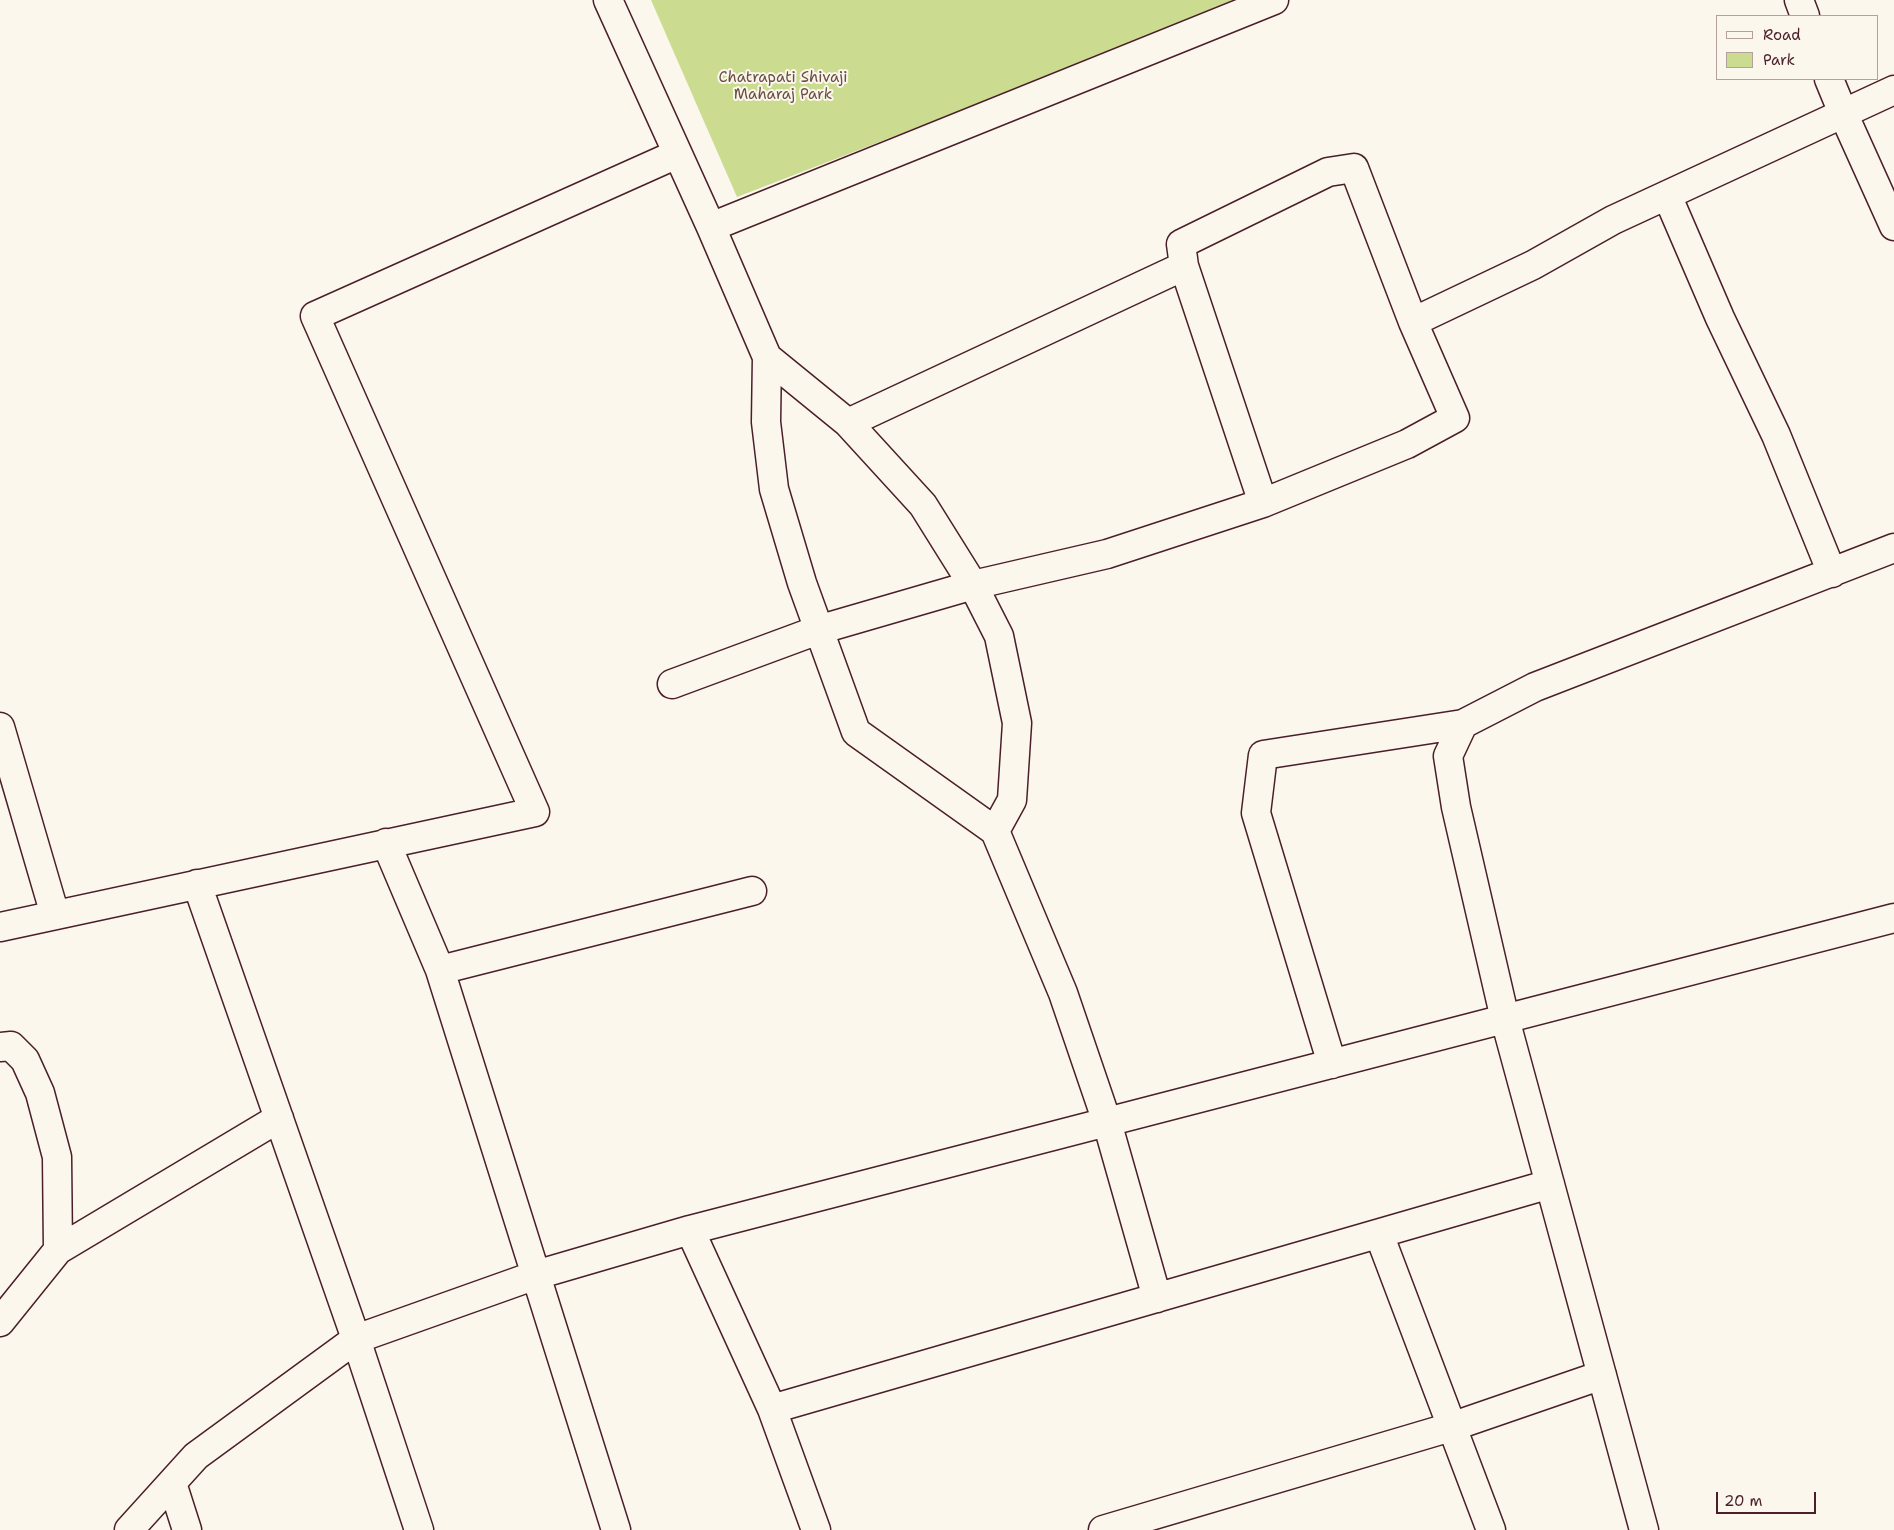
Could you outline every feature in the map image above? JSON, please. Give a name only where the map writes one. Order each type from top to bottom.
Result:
[{"type":"street","points":[[608,0],[712,227],[766,357],[766,422],[774,489],[802,583],[856,732],[994,831],[1063,993],[1108,1122],[1157,1298]]},
{"type":"street","points":[[712,227],[1274,0]]},
{"type":"street","points":[[1799,0],[1805,15]]},
{"type":"street","points":[[1830,80],[1843,113],[1894,226]]},
{"type":"street","points":[[1414,322],[1533,264],[1613,220],[1894,90]]},
{"type":"street","points":[[0,927],[535,812],[315,316],[677,154]]},
{"type":"street","points":[[672,684],[818,630],[973,585],[1107,554],[1263,503],[1407,444],[1455,418],[1414,322],[1354,168],[1328,172],[1182,244],[1184,266],[1263,503]]},
{"type":"street","points":[[1667,195],[1720,318],[1776,435],[1832,573]]},
{"type":"street","points":[[848,423],[1184,266]]},
{"type":"street","points":[[766,357],[848,423],[923,505],[973,585],[999,636],[1017,723],[1012,800],[994,831]]},
{"type":"street","points":[[1332,1064],[1256,813],[1263,756],[1463,724],[1536,687],[1894,548]]},
{"type":"street","points":[[1463,724],[1448,756],[1456,807],[1505,1019],[1644,1530]]},
{"type":"street","points":[[0,727],[55,915]]},
{"type":"street","points":[[386,844],[440,970],[616,1530]]},
{"type":"street","points":[[197,884],[356,1339],[419,1530]]},
{"type":"street","points":[[440,970],[752,891]]},
{"type":"street","points":[[129,1530],[196,1456],[356,1339],[536,1275],[690,1230],[1894,918]]},
{"type":"street","points":[[0,1047],[11,1046],[25,1060],[40,1093],[57,1157],[58,1250]]},
{"type":"street","points":[[0,1322],[58,1250],[279,1118]]},
{"type":"street","points":[[772,1409],[1550,1184]]},
{"type":"street","points":[[690,1230],[772,1409],[816,1530]]},
{"type":"street","points":[[1379,1234],[1491,1530]]},
{"type":"street","points":[[1104,1530],[1451,1427],[1602,1375]]},
{"type":"street","points":[[172,1483],[187,1530]]},
{"type":"green space","name":"Chatrapati Shivaji Maharaj Park","points":[[651,0],[1247,0],[737,197]]}]
